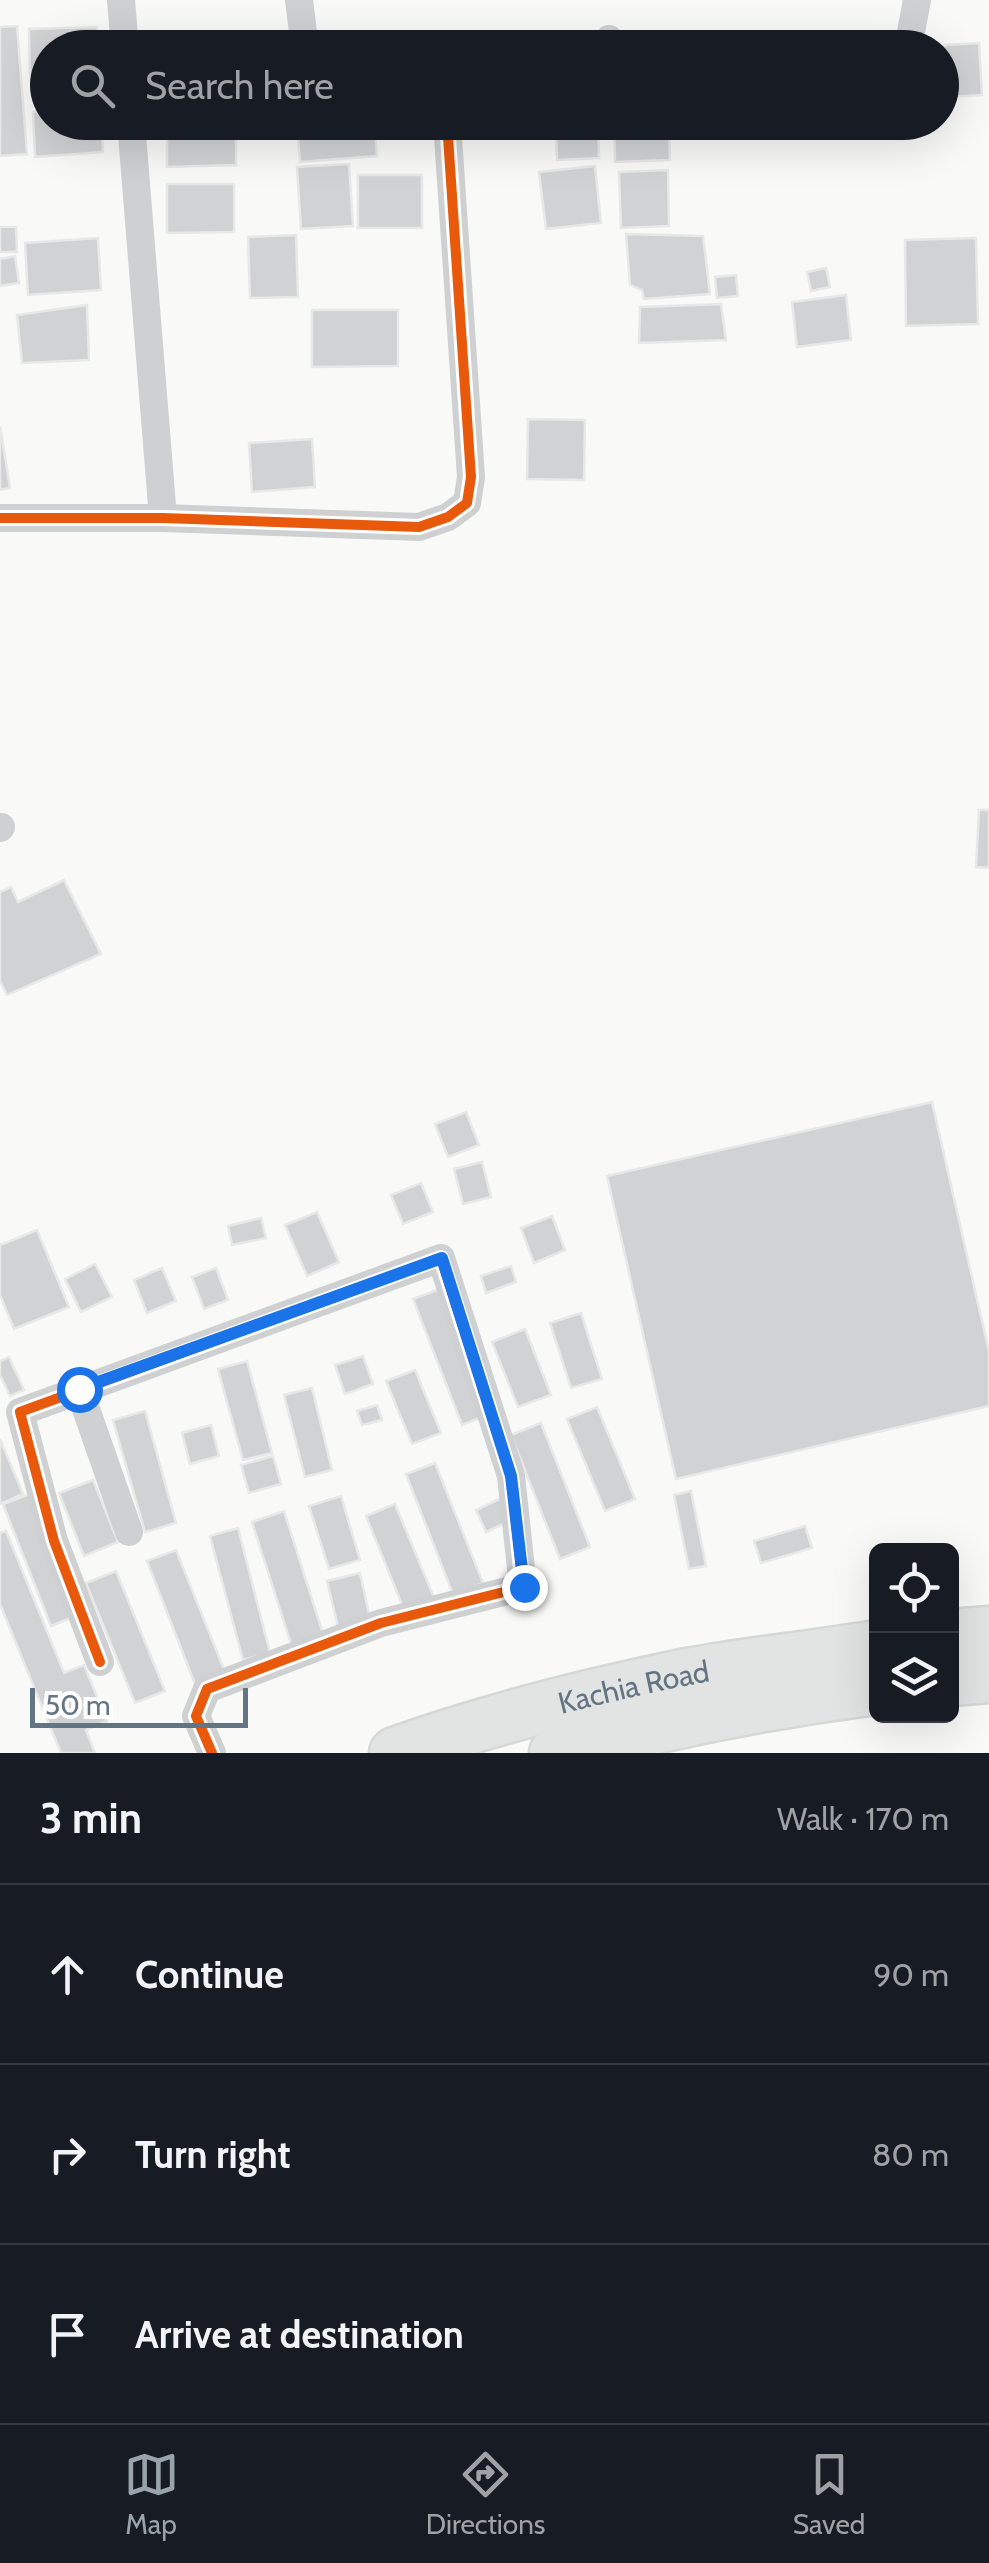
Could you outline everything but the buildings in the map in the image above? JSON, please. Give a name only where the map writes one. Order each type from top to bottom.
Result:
[{"type":"highway","points":[[959,1634],[989,1632]]},
{"type":"highway","name":"Kachia Road","points":[[395,1753],[565,1701],[682,1676],[869,1647]]},
{"type":"highway","points":[[959,1679],[989,1676]]},
{"type":"highway","name":"Kachia Road","points":[[555,1753],[658,1725],[869,1690]]},
{"type":"street","points":[[121,0],[124,30]]},
{"type":"street","points":[[299,0],[303,30]]},
{"type":"street","points":[[911,30],[917,0]]},
{"type":"street","points":[[132,140],[163,518]]},
{"type":"street","points":[[0,518],[163,518],[419,527],[448,517],[468,503],[472,477],[448,140]]},
{"type":"street","points":[[100,1662],[54,1541],[20,1412],[442,1258],[511,1476],[524,1587],[380,1623],[206,1689],[196,1716],[212,1753]]},
{"type":"street","points":[[79,1389],[128,1532]]},
{"type":"cycle path","points":[[0,518],[163,518],[419,527],[448,517],[467,503],[471,477],[448,140]]},
{"type":"cycle path","points":[[100,1662],[54,1541],[20,1412],[441,1258],[511,1476],[523,1587],[381,1623],[207,1689],[196,1716],[212,1753]]},
{"type":"route","points":[[79,1389],[442,1258],[511,1476],[524,1587]]}]
